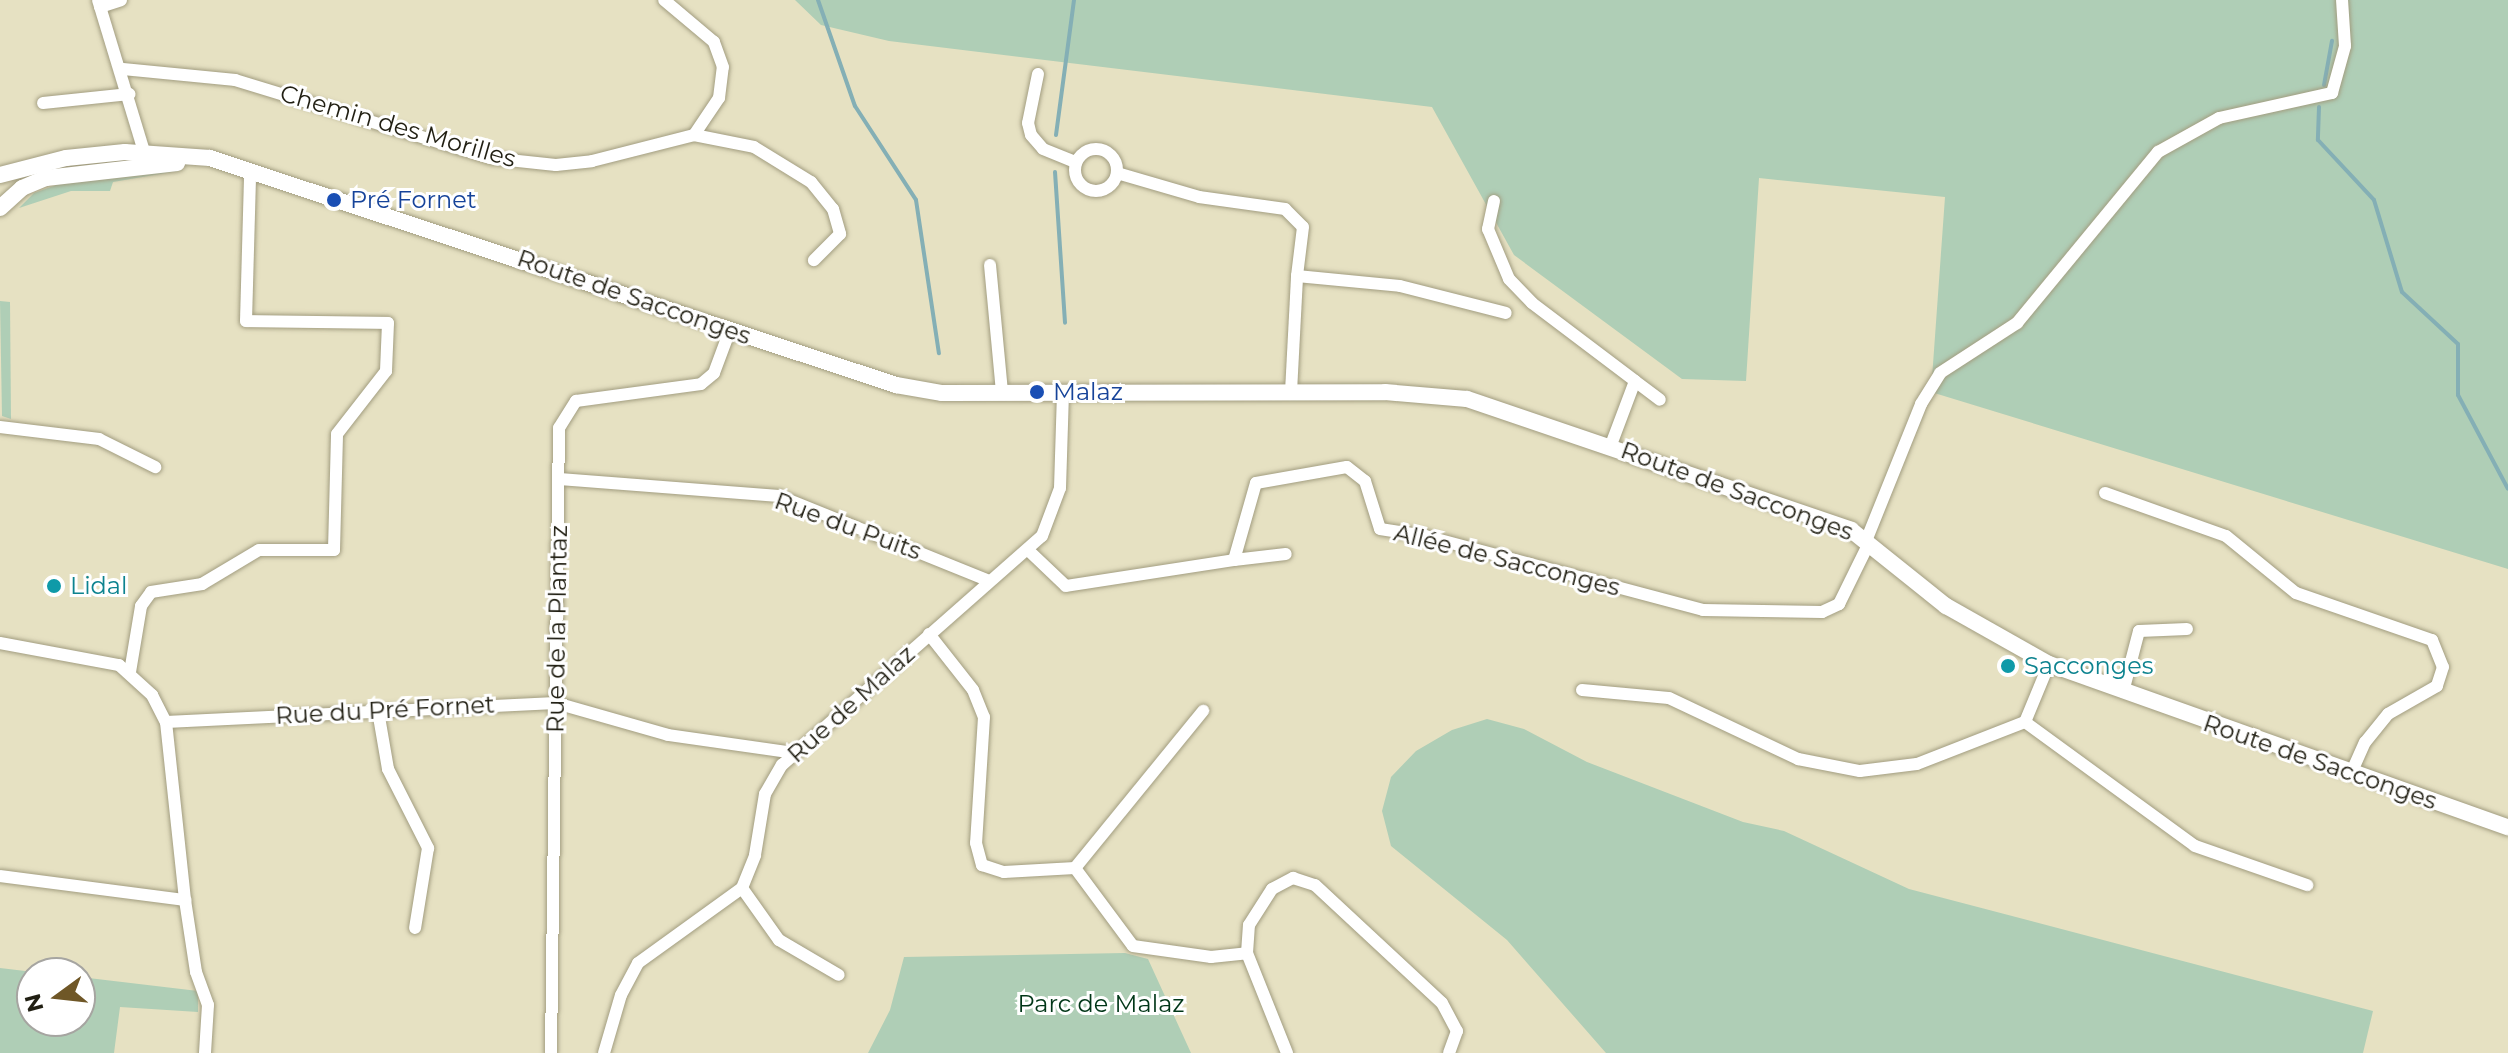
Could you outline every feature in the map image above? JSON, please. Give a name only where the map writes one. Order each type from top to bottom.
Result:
[{"type":"street","points":[[121,0],[99,4],[123,69],[144,151],[158,163]]},
{"type":"street","points":[[664,0],[707,33],[723,67],[719,98],[694,135],[754,147],[811,182],[833,209],[840,234],[814,260]]},
{"type":"street","points":[[1868,542],[1921,404],[1940,373],[2017,323],[2158,152],[2219,118],[2332,93],[2345,46],[2342,0]]},
{"type":"street","name":"Chemin des Morilles","points":[[123,69],[235,80],[490,158],[523,163],[592,161],[694,135]]},
{"type":"street","points":[[1038,74],[1028,123],[1031,135],[1043,149],[1076,162]]},
{"type":"street","points":[[43,103],[130,94]]},
{"type":"street","points":[[1101,149],[1110,154],[1117,173],[1106,189],[1096,191],[1078,182],[1076,162],[1082,153],[1101,149]]},
{"type":"street","points":[[126,166],[144,151]]},
{"type":"street","name":"Route de Sacconges","points":[[0,175],[66,158],[144,151],[210,158],[896,385],[942,393],[1426,393],[1467,399],[1611,445],[1847,528],[1946,606],[2049,664],[2508,827]]},
{"type":"street","name":"Route de Sacconges","points":[[0,208],[22,188],[46,178],[126,166],[200,163],[269,179]]},
{"type":"street","points":[[1117,173],[1199,197],[1285,209],[1303,227],[1297,276],[1291,392]]},
{"type":"street","points":[[130,672],[141,606],[151,592],[202,584],[259,550],[334,550],[337,434],[386,371],[388,323],[246,321],[250,177]]},
{"type":"street","points":[[1494,201],[1488,229],[1509,279],[1532,303],[1660,400]]},
{"type":"street","points":[[990,265],[1002,392]]},
{"type":"street","points":[[1297,276],[1400,286],[1506,313]]},
{"type":"street","name":"Rue de la Plantaz","points":[[551,1053],[559,428],[567,409],[586,398],[701,384],[714,373],[730,330]]},
{"type":"street","points":[[1611,445],[1635,381]]},
{"type":"street","name":"Rue de Malaz","points":[[742,888],[755,855],[765,794],[795,753],[1028,550],[1056,509],[1063,392]]},
{"type":"street","points":[[0,427],[99,439],[155,467]]},
{"type":"street","name":"Allée de Sacconges","points":[[1234,560],[1256,483],[1347,467],[1365,481],[1380,529],[1425,536],[1703,610],[1822,612],[1839,604],[1868,542]]},
{"type":"street","name":"Rue du Puits","points":[[559,479],[779,496],[989,581]]},
{"type":"street","points":[[2105,493],[2226,536],[2296,593],[2432,640],[2443,667],[2437,686],[2388,714],[2365,742],[2352,771]]},
{"type":"street","points":[[1028,550],[1066,586],[1286,554]]},
{"type":"street","points":[[2123,692],[2139,631],[2187,629]]},
{"type":"street","points":[[929,634],[973,690],[984,717],[976,843],[982,865],[1004,872],[1075,868],[1203,711]]},
{"type":"street","points":[[0,643],[105,661],[130,672],[152,695],[166,722],[185,900],[196,972],[208,1005],[205,1053]]},
{"type":"street","points":[[1582,690],[1669,698],[1798,759],[1860,771],[1931,760],[2025,722],[2049,664]]},
{"type":"street","name":"Rue du Pré Fornet","points":[[166,722],[556,703],[668,735],[795,753]]},
{"type":"street","points":[[378,711],[388,769],[428,848],[415,928]]},
{"type":"street","points":[[2025,722],[2195,846],[2307,885]]},
{"type":"street","points":[[1075,868],[1133,946],[1211,957],[1247,953]]},
{"type":"street","points":[[0,876],[185,900]]},
{"type":"street","points":[[1287,1053],[1247,953],[1249,925],[1272,889],[1293,878],[1315,885],[1442,1003],[1457,1031],[1449,1053]]},
{"type":"street","points":[[604,1053],[621,995],[638,963],[742,888],[779,940],[839,975]]},
{"type":"green space","points":[[795,0],[2508,0],[2508,569],[1931,392],[1945,197],[1759,178],[1746,381],[1682,379],[1514,255],[1432,107],[889,41],[821,25]]},
{"type":"green space","points":[[184,170],[113,182],[110,191],[71,191],[19,208],[34,193],[62,183]]},
{"type":"green space","points":[[0,301],[10,302],[11,419],[2,416]]},
{"type":"green space","points":[[1487,719],[1524,729],[1587,762],[1743,822],[1784,831],[1909,889],[2373,1011],[2363,1053],[1606,1053],[1507,940],[1391,846],[1382,811],[1391,777],[1416,751],[1452,730]]},
{"type":"green space","name":"Parc de Malaz","points":[[1125,953],[1148,959],[1191,1053],[868,1053],[890,1010],[904,957]]},
{"type":"green space","points":[[0,968],[16,970],[16,1037],[96,1037],[96,979],[198,991],[198,1012],[120,1007],[114,1053],[0,1053]]},
{"type":"waterway","points":[[818,0],[855,106],[916,200],[939,353]]},
{"type":"waterway","points":[[1056,135],[1074,0]]},
{"type":"waterway","points":[[2324,85],[2332,41]]},
{"type":"waterway","points":[[2319,107],[2318,140],[2374,200],[2402,292],[2458,344],[2458,395],[2508,489]]},
{"type":"waterway","points":[[1055,172],[1065,323]]},
{"type":"place","name":"Pré Fornet","points":[[334,200]]},
{"type":"place","name":"Malaz","points":[[1037,392]]},
{"type":"place","name":"Lidal","points":[[54,586]]},
{"type":"place","name":"Sacconges","points":[[2008,666]]}]
